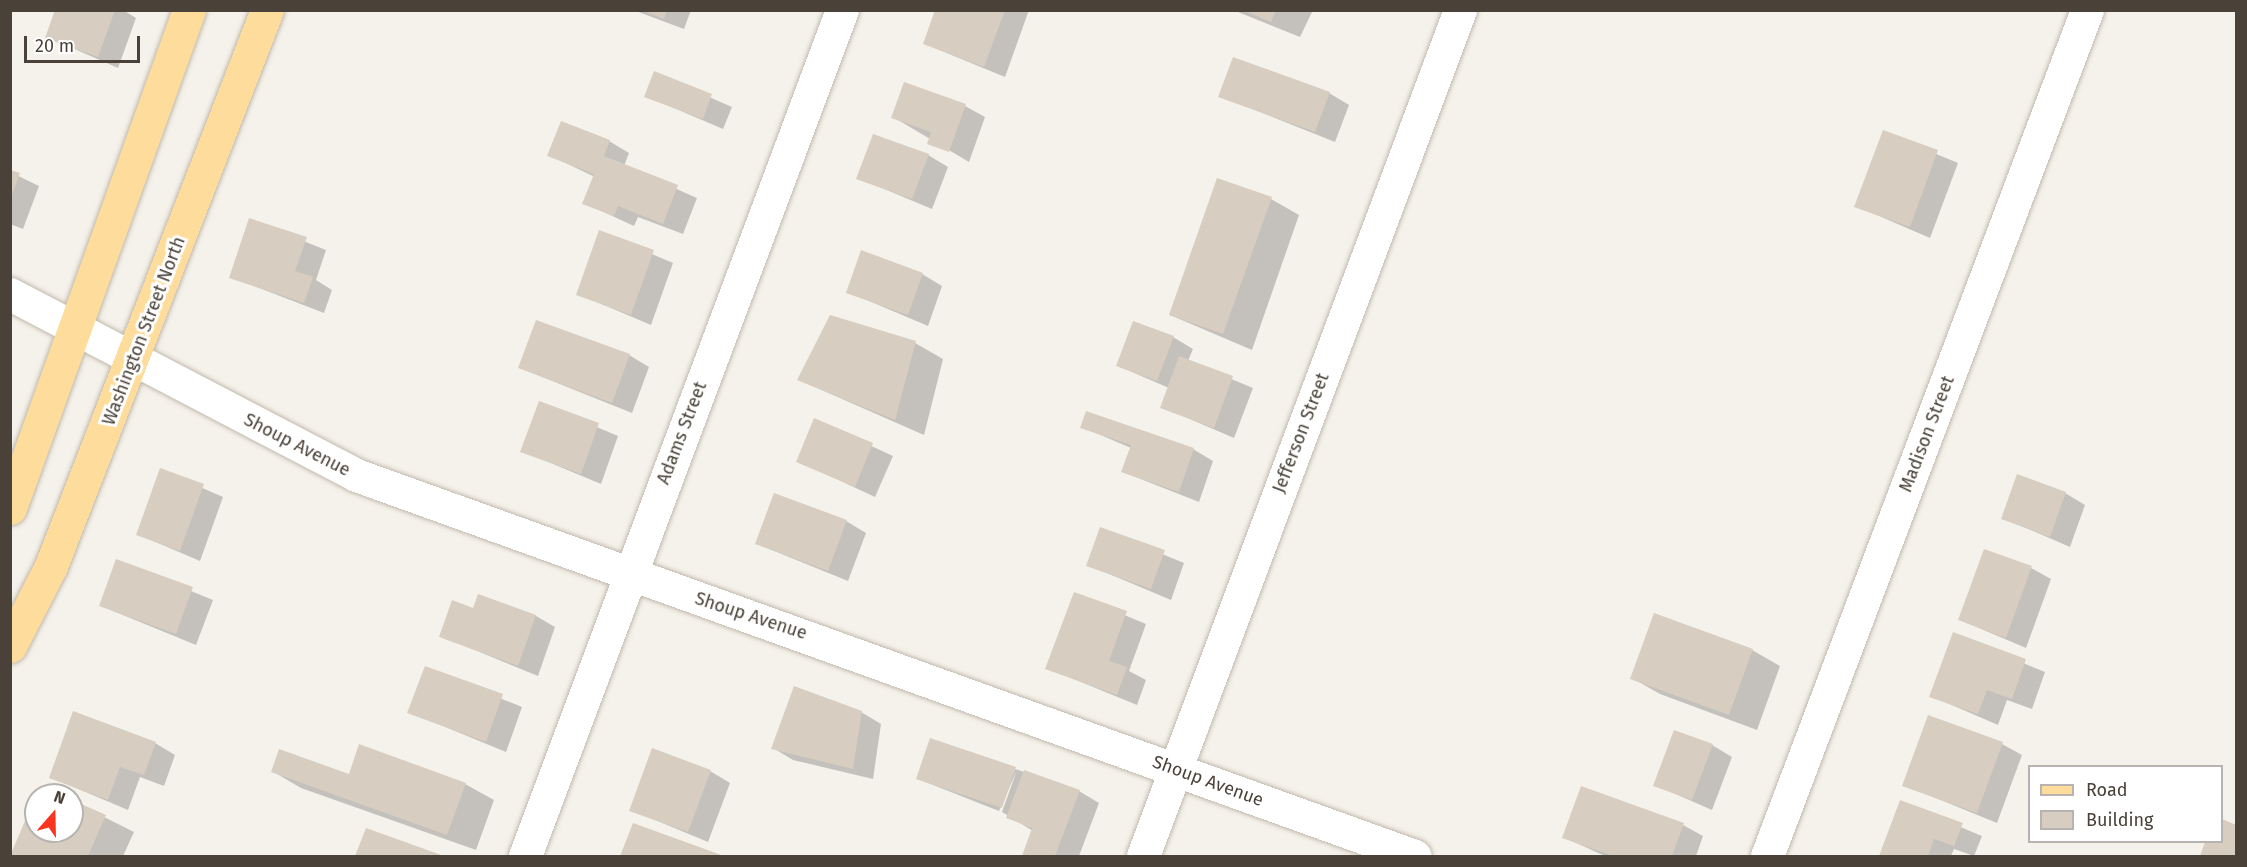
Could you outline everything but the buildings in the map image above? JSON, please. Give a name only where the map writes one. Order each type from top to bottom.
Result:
[{"type":"main road","points":[[10,508],[72,328],[189,10]]},
{"type":"main road","name":"Washington Street North","points":[[10,646],[51,567],[267,10]]},
{"type":"street","name":"Adams Street","points":[[525,856],[627,577],[842,10]]},
{"type":"street","name":"Jefferson Street","points":[[1143,856],[1460,10]]},
{"type":"street","name":"Madison Street","points":[[1767,856],[2087,10]]},
{"type":"street","name":"Shoup Avenue","points":[[10,294],[132,362],[356,475],[627,577],[747,613],[1415,856]]}]
